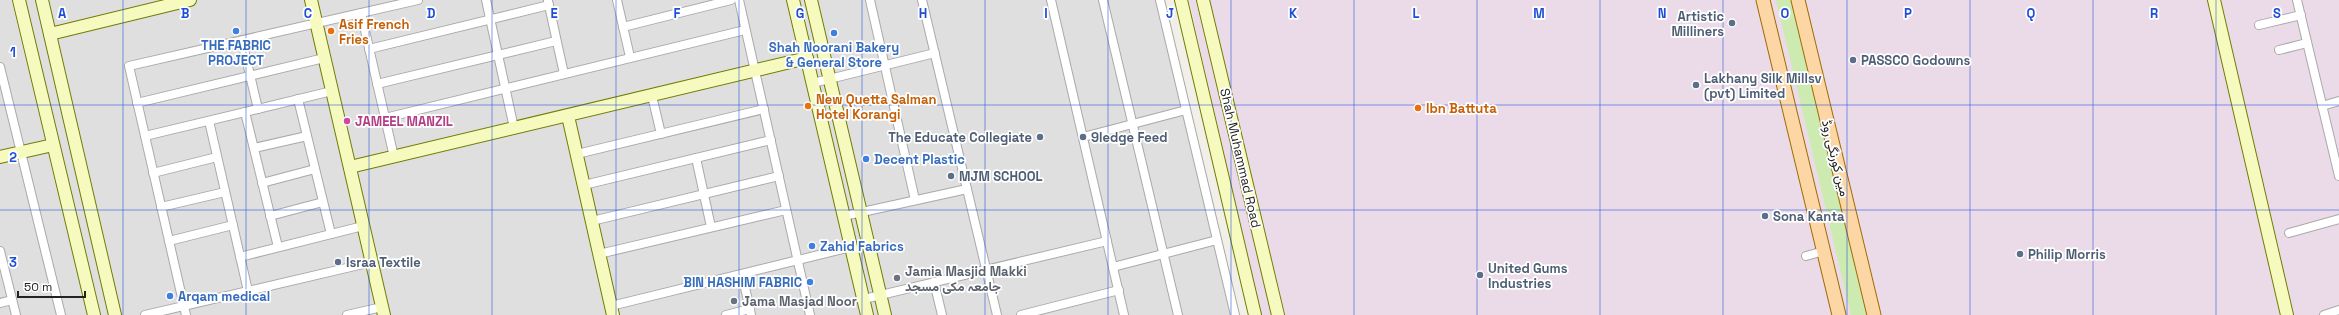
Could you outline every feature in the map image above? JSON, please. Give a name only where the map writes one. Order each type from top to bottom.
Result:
[{"type":"main road","points":[[1763,0],[1839,315]]},
{"type":"main road","name":"مین کورنگی روڈ","points":[[1798,0],[1874,315]]},
{"type":"street","points":[[19,0],[94,315]]},
{"type":"street","points":[[42,0],[115,315]]},
{"type":"street","points":[[50,34],[190,0]]},
{"type":"street","points":[[311,0],[383,311],[347,315]]},
{"type":"street","points":[[186,315],[129,66],[418,0]]},
{"type":"street","points":[[486,0],[514,128]]},
{"type":"street","points":[[617,0],[630,57]]},
{"type":"street","points":[[623,27],[731,0]]},
{"type":"street","points":[[739,0],[810,315]]},
{"type":"street","points":[[794,0],[868,315]]},
{"type":"street","points":[[811,0],[885,315]]},
{"type":"street","points":[[870,0],[915,200]]},
{"type":"street","points":[[922,0],[996,315]]},
{"type":"street","points":[[1051,0],[1124,315]]},
{"type":"street","points":[[1103,0],[1178,315]]},
{"type":"street","points":[[1160,0],[1235,315]]},
{"type":"street","name":"Shah Muhammad Road","points":[[1181,0],[1255,315]]},
{"type":"street","name":"Shah Muhammad Road","points":[[1203,0],[1278,315]]},
{"type":"street","points":[[2214,0],[2287,315]]},
{"type":"street","points":[[2297,0],[2322,106],[2337,160],[2339,176]]},
{"type":"street","points":[[369,49],[490,20],[548,3],[564,74]]},
{"type":"street","points":[[361,13],[394,157]]},
{"type":"street","points":[[2259,25],[2301,15]]},
{"type":"street","points":[[385,118],[630,57],[746,30]]},
{"type":"street","points":[[242,41],[258,109]]},
{"type":"street","points":[[377,84],[556,41]]},
{"type":"street","points":[[2279,50],[2307,43]]},
{"type":"street","points":[[813,83],[934,53]]},
{"type":"street","points":[[137,103],[324,58]]},
{"type":"street","points":[[350,167],[807,58]]},
{"type":"street","points":[[0,67],[60,315]]},
{"type":"street","points":[[1203,92],[1224,86]]},
{"type":"street","points":[[145,136],[332,91]]},
{"type":"street","points":[[652,96],[661,134]]},
{"type":"street","points":[[298,99],[331,234]]},
{"type":"street","points":[[2322,106],[2339,101]]},
{"type":"street","points":[[577,154],[764,109]]},
{"type":"street","points":[[1083,137],[1186,110]]},
{"type":"street","points":[[245,112],[278,247]]},
{"type":"street","points":[[568,116],[612,311],[851,247]]},
{"type":"street","points":[[209,120],[248,290]]},
{"type":"street","points":[[254,148],[307,136]]},
{"type":"street","points":[[584,185],[771,140]]},
{"type":"street","points":[[0,157],[20,152],[76,146]]},
{"type":"street","points":[[153,173],[217,157]]},
{"type":"street","points":[[696,158],[711,227]]},
{"type":"street","points":[[262,183],[315,169]]},
{"type":"street","points":[[592,221],[779,176]]},
{"type":"street","points":[[844,216],[967,189]]},
{"type":"street","points":[[161,207],[225,192]]},
{"type":"street","points":[[270,216],[323,202]]},
{"type":"street","points":[[599,254],[786,210]]},
{"type":"street","points":[[2289,233],[2339,219]]},
{"type":"street","points":[[169,241],[233,225]]},
{"type":"street","points":[[240,257],[363,226]]},
{"type":"street","points":[[1113,267],[1217,240]]},
{"type":"street","points":[[864,300],[934,282],[1107,242]]},
{"type":"street","points":[[0,251],[2,268],[16,315]]},
{"type":"street","points":[[1806,256],[1824,251]]},
{"type":"street","points":[[145,315],[372,262]]},
{"type":"street","points":[[726,315],[751,312],[742,275]]},
{"type":"street","points":[[934,282],[942,315]]},
{"type":"street","points":[[1021,315],[1118,290]]},
{"type":"street","points":[[0,303],[12,300]]},
{"type":"street","points":[[2324,315],[2339,310]]},
{"type":"shaded area","points":[[0,0],[1160,0],[1232,315],[0,315]]},
{"type":"shaded area","points":[[1189,0],[2339,0],[2339,315],[1261,315]]},
{"type":"green space","points":[[1776,0],[1791,0],[1868,315],[1851,315]]},
{"type":"place","name":"Artistic Milliners","points":[[1732,23]]},
{"type":"place","name":"THE FABRIC PROJECT","points":[[236,31]]},
{"type":"place","name":"Asif French Fries","points":[[331,31]]},
{"type":"place","name":"Shah Noorani Bakery & General Store","points":[[834,33]]},
{"type":"place","name":"PASSCO Godowns","points":[[1853,60]]},
{"type":"place","name":"Lakhany Silk Millsv (pvt) Limited","points":[[1696,85]]},
{"type":"place","name":"New Quetta Salman Hotel Korangi","points":[[808,106]]},
{"type":"place","name":"Ibn Battuta","points":[[1418,108]]},
{"type":"place","name":"JAMEEL MANZIL","points":[[347,121]]},
{"type":"place","name":"The Educate Collegiate","points":[[1040,137]]},
{"type":"place","name":"9ledge Feed","points":[[1083,137]]},
{"type":"place","name":"Decent Plastic","points":[[866,159]]},
{"type":"place","name":"MJM SCHOOL","points":[[951,176]]},
{"type":"place","name":"Sona Kanta","points":[[1765,216]]},
{"type":"place","name":"Zahid Fabrics","points":[[812,246]]},
{"type":"place","name":"Philip Morris","points":[[2020,254]]},
{"type":"place","name":"Israa Textile","points":[[338,262]]},
{"type":"place","name":"United Gums Industries","points":[[1480,275]]},
{"type":"place","name":"Jamia Masjid Makki جامعہ مکی مسجد","points":[[897,278]]},
{"type":"place","name":"BIN HASHIM FABRIC","points":[[810,282]]},
{"type":"place","name":"Arqam medical","points":[[170,296]]},
{"type":"place","name":"Jama Masjad Noor","points":[[734,301]]}]
